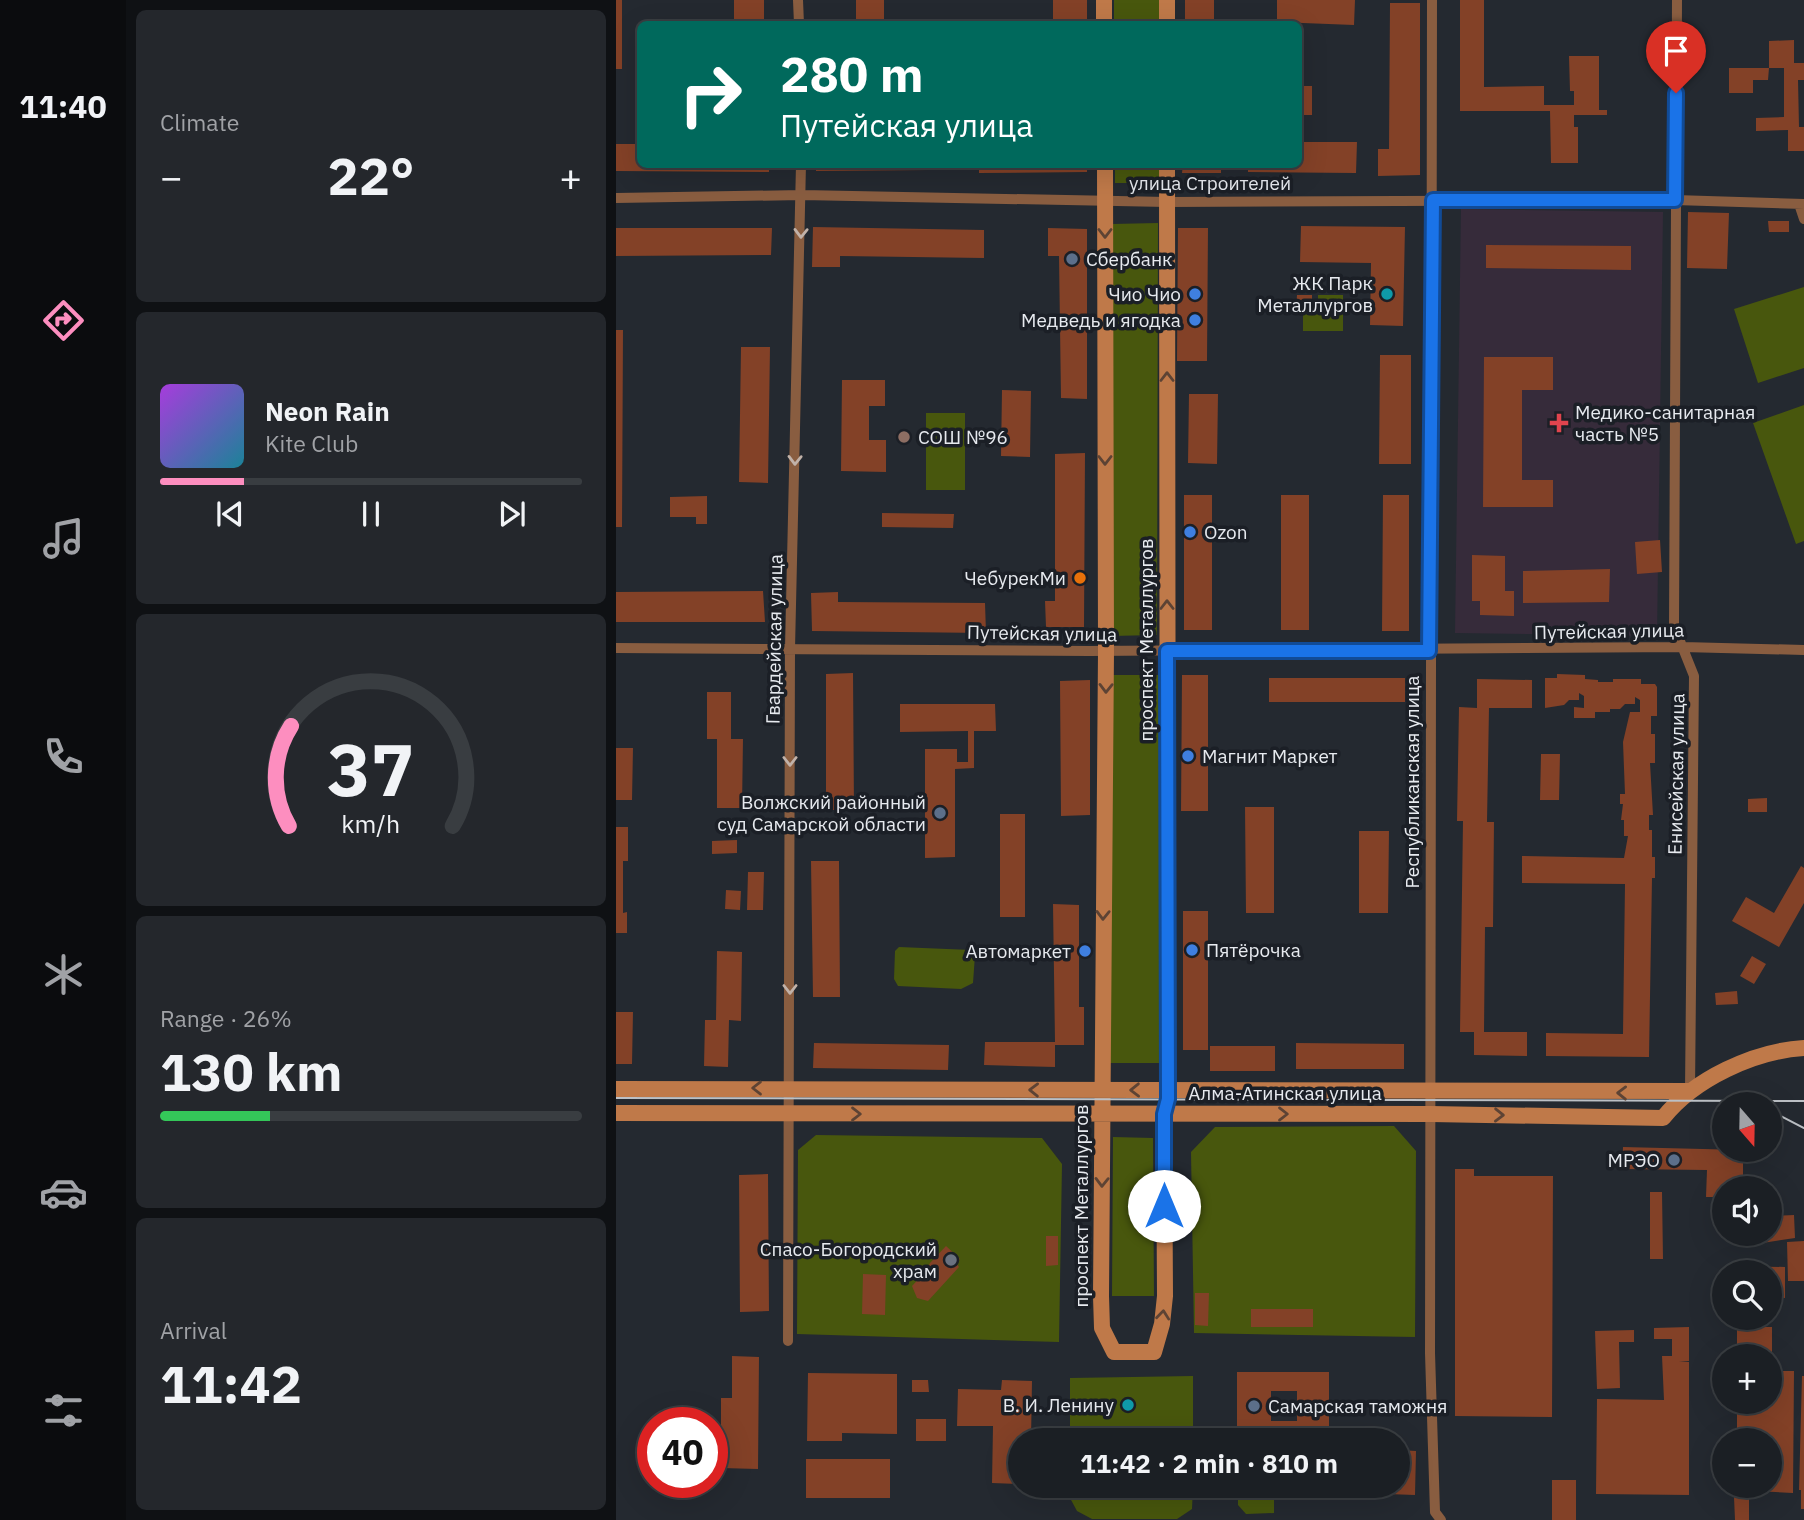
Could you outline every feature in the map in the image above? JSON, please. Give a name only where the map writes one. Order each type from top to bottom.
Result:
[{"type":"street","points":[[798,0],[799,21]]},
{"type":"street","points":[[1104,0],[1104,21]]},
{"type":"street","points":[[1167,0],[1167,21]]},
{"type":"street","name":"Республиканская улица","points":[[1432,0],[1430,1353],[1435,1512],[1441,1520]]},
{"type":"street","name":"Енисейская улица","points":[[1677,0],[1674,626],[1694,676],[1690,1091]]},
{"type":"street","name":"Гвардейская улица","points":[[788,1341],[790,649],[801,168]]},
{"type":"street","name":"проспект Металлургов","points":[[1105,168],[1106,652],[1102,1328],[1114,1352],[1154,1352],[1162,1324],[1164,1296],[1164,1114],[1167,1089],[1167,168]]},
{"type":"street","name":"улица Строителей","points":[[616,198],[802,195],[1167,202],[1675,200],[1801,204]]},
{"type":"street","points":[[1801,204],[1804,219]]},
{"type":"street","name":"Путейская улица","points":[[616,648],[1106,652],[1683,648],[1804,650]]},
{"type":"street","name":"Алма-Атинская улица","points":[[616,1113],[1431,1114],[1663,1118],[1690,1091],[1744,1061],[1777,1049],[1804,1048]]},
{"type":"street","name":"Алма-Атинская улица","points":[[616,1089],[1690,1091]]},
{"type":"shaded area","name":"Медико-санитарная часть №5","points":[[1461,209],[1663,212],[1657,636],[1455,633]]},
{"type":"green space","points":[[1114,0],[1159,0],[1159,21],[1114,21]]},
{"type":"green space","points":[[1115,168],[1160,168],[1160,183],[1115,183]]},
{"type":"green space","points":[[1158,223],[1157,635],[1111,636],[1112,224]]},
{"type":"green space","points":[[1804,287],[1804,368],[1758,383],[1734,309]]},
{"type":"green space","points":[[1318,295],[1343,295],[1343,331],[1303,331],[1303,312],[1318,312]]},
{"type":"green space","points":[[1804,405],[1804,541],[1796,544],[1753,423]]},
{"type":"green space","points":[[926,413],[965,413],[965,490],[926,490]]},
{"type":"green space","points":[[1107,675],[1159,675],[1160,1063],[1108,1063]]},
{"type":"green space","points":[[899,947],[971,950],[975,955],[973,983],[961,989],[898,986],[894,979],[895,951]]},
{"type":"green space","points":[[1394,1126],[1416,1151],[1415,1337],[1194,1333],[1191,1152],[1215,1127]]},
{"type":"green space","points":[[816,1135],[1042,1138],[1062,1164],[1059,1342],[797,1334],[798,1150]]},
{"type":"green space","points":[[1113,1137],[1153,1138],[1154,1296],[1112,1296]]},
{"type":"green space","points":[[1193,1376],[1193,1428],[1070,1428],[1070,1378]]},
{"type":"green space","points":[[1070,1498],[1192,1498],[1192,1509],[1177,1519],[1092,1519],[1077,1511]]},
{"type":"green space","points":[[1238,1498],[1274,1498],[1274,1513],[1246,1514],[1238,1505]]},
{"type":"building","points":[[616,0],[622,0],[622,69],[616,69]]},
{"type":"building","points":[[734,0],[764,0],[764,21],[734,21]]},
{"type":"building","points":[[856,0],[884,0],[884,21],[856,21]]},
{"type":"building","points":[[1053,0],[1087,0],[1087,21],[1053,21]]},
{"type":"building","points":[[1185,0],[1214,0],[1214,21],[1185,21]]},
{"type":"building","points":[[1277,0],[1355,0],[1354,25],[1277,21]]},
{"type":"building","points":[[1460,0],[1484,0],[1484,87],[1544,86],[1544,105],[1574,105],[1574,91],[1570,91],[1569,56],[1599,56],[1599,110],[1607,110],[1607,115],[1574,115],[1574,127],[1578,127],[1578,163],[1551,163],[1550,111],[1460,111]]},
{"type":"building","points":[[1390,3],[1420,3],[1420,175],[1378,176],[1378,149],[1389,149]]},
{"type":"building","points":[[1794,40],[1794,63],[1804,63],[1804,80],[1798,80],[1799,127],[1804,127],[1804,151],[1788,151],[1788,130],[1756,131],[1756,118],[1784,117],[1784,68],[1769,68],[1769,41]]},
{"type":"building","points":[[1729,68],[1769,68],[1768,80],[1753,80],[1753,93],[1729,93]]},
{"type":"building","points":[[1302,86],[1312,86],[1312,115],[1302,115]]},
{"type":"building","points":[[1302,142],[1357,142],[1356,173],[1248,172],[1248,168],[1302,168]]},
{"type":"building","points":[[616,144],[637,144],[637,168],[769,168],[769,172],[616,171]]},
{"type":"building","points":[[816,168],[929,168],[929,170],[816,171]]},
{"type":"building","points":[[979,168],[1087,168],[1087,172],[979,173]]},
{"type":"building","points":[[1183,168],[1221,168],[1221,173],[1182,173]]},
{"type":"building","points":[[1688,212],[1729,213],[1727,269],[1687,268]]},
{"type":"building","points":[[1768,221],[1789,221],[1789,232],[1769,232]]},
{"type":"building","name":"ЖК Парк Металлургов","points":[[1301,226],[1405,227],[1403,326],[1370,325],[1371,263],[1300,262]]},
{"type":"building","points":[[813,227],[984,230],[984,258],[840,256],[840,267],[812,267]]},
{"type":"building","points":[[616,228],[772,228],[771,255],[616,256]]},
{"type":"building","points":[[1048,228],[1087,229],[1087,399],[1061,398],[1059,256],[1048,256]]},
{"type":"building","points":[[1178,228],[1208,228],[1207,361],[1177,361]]},
{"type":"building","points":[[1486,245],[1631,246],[1631,270],[1486,268]]},
{"type":"building","points":[[1297,295],[1312,295],[1312,309],[1296,309]]},
{"type":"building","points":[[616,330],[623,330],[622,527],[616,527]]},
{"type":"building","points":[[741,347],[770,347],[768,483],[739,482]]},
{"type":"building","points":[[1380,355],[1411,355],[1411,464],[1379,464]]},
{"type":"building","points":[[1484,357],[1553,357],[1553,390],[1522,390],[1522,480],[1553,480],[1553,507],[1483,507]]},
{"type":"building","points":[[842,380],[885,380],[885,406],[869,406],[869,440],[886,440],[886,472],[841,471]]},
{"type":"building","points":[[1002,390],[1031,391],[1030,457],[1001,456]]},
{"type":"building","points":[[1189,394],[1218,394],[1217,464],[1188,463]]},
{"type":"building","points":[[1085,453],[1084,627],[1046,627],[1045,601],[1055,601],[1055,454]]},
{"type":"building","points":[[1184,495],[1212,495],[1212,630],[1184,630]]},
{"type":"building","points":[[1281,495],[1309,495],[1309,630],[1281,630]]},
{"type":"building","points":[[1383,495],[1409,495],[1409,631],[1382,631]]},
{"type":"building","points":[[707,496],[707,524],[696,524],[696,517],[670,517],[670,497]]},
{"type":"building","points":[[882,513],[954,514],[953,528],[882,527]]},
{"type":"building","points":[[1660,540],[1662,572],[1637,574],[1635,542]]},
{"type":"building","points":[[1472,555],[1505,556],[1505,591],[1514,591],[1514,616],[1480,615],[1480,601],[1472,601]]},
{"type":"building","points":[[1610,569],[1609,602],[1523,603],[1523,571]]},
{"type":"building","points":[[763,591],[765,622],[616,622],[616,592]]},
{"type":"building","points":[[838,592],[838,602],[985,603],[986,633],[812,631],[811,593]]},
{"type":"building","points":[[853,673],[854,810],[826,810],[826,674]]},
{"type":"building","points":[[1557,674],[1585,675],[1585,679],[1598,682],[1641,679],[1641,684],[1655,684],[1657,687],[1657,716],[1651,716],[1651,734],[1655,734],[1655,763],[1650,763],[1653,815],[1649,815],[1649,830],[1652,830],[1655,878],[1652,878],[1649,1057],[1546,1056],[1546,1033],[1623,1034],[1625,884],[1522,883],[1522,856],[1624,858],[1628,836],[1624,836],[1624,820],[1621,820],[1623,804],[1620,804],[1620,794],[1625,794],[1623,742],[1630,712],[1640,712],[1640,700],[1635,697],[1635,704],[1625,704],[1620,709],[1610,709],[1610,712],[1595,712],[1595,718],[1574,718],[1574,707],[1584,708],[1584,696],[1579,693],[1579,700],[1569,700],[1564,705],[1545,708],[1545,678],[1557,678]]},
{"type":"building","points":[[1182,675],[1208,675],[1208,811],[1181,811]]},
{"type":"building","points":[[1269,678],[1405,678],[1405,702],[1269,702]]},
{"type":"building","points":[[1477,679],[1532,680],[1532,708],[1489,708],[1487,822],[1494,822],[1493,927],[1485,927],[1484,1032],[1527,1032],[1527,1056],[1474,1055],[1474,1032],[1460,1032],[1463,821],[1457,821],[1459,707],[1477,708]]},
{"type":"building","points":[[1090,680],[1090,815],[1061,816],[1060,681]]},
{"type":"building","points":[[707,692],[731,692],[731,739],[743,739],[742,808],[717,808],[717,739],[707,739]]},
{"type":"building","name":"Волжский районный суд Самарской области","points":[[900,704],[995,704],[996,731],[974,731],[974,768],[955,769],[955,857],[925,858],[925,749],[957,749],[957,762],[968,762],[968,731],[900,732]]},
{"type":"building","points":[[616,748],[633,748],[632,800],[616,800]]},
{"type":"building","points":[[1541,754],[1560,754],[1559,800],[1540,800]]},
{"type":"building","points":[[1767,798],[1767,812],[1748,812],[1748,799]]},
{"type":"building","points":[[1245,807],[1274,807],[1274,913],[1246,913]]},
{"type":"building","points":[[1000,814],[1025,814],[1025,917],[1000,917]]},
{"type":"building","points":[[616,827],[628,827],[628,861],[623,861],[623,913],[627,912],[627,933],[616,933]]},
{"type":"building","points":[[1359,831],[1389,831],[1388,913],[1359,913]]},
{"type":"building","points":[[737,840],[737,853],[712,854],[712,841]]},
{"type":"building","points":[[811,861],[839,861],[840,997],[813,997]]},
{"type":"building","points":[[1801,866],[1804,868],[1804,903],[1779,947],[1732,921],[1746,897],[1774,913]]},
{"type":"building","points":[[748,872],[764,872],[763,910],[747,910]]},
{"type":"building","points":[[726,890],[741,891],[740,910],[725,909]]},
{"type":"building","points":[[1053,904],[1079,905],[1079,1007],[1084,1007],[1084,1045],[1055,1045],[1055,1067],[984,1065],[985,1042],[1055,1042]]},
{"type":"building","points":[[1183,911],[1208,911],[1208,1050],[1183,1050]]},
{"type":"building","points":[[717,951],[742,952],[741,1021],[729,1020],[728,1067],[704,1066],[705,1020],[716,1020]]},
{"type":"building","points":[[1752,956],[1766,964],[1754,984],[1740,976]]},
{"type":"building","points":[[1737,991],[1738,1004],[1716,1005],[1715,993]]},
{"type":"building","points":[[616,1012],[633,1012],[632,1064],[616,1064]]},
{"type":"building","points":[[814,1043],[949,1045],[948,1070],[813,1068]]},
{"type":"building","points":[[1296,1043],[1404,1044],[1404,1069],[1296,1069]]},
{"type":"building","points":[[1210,1046],[1275,1046],[1275,1071],[1210,1071]]},
{"type":"building","points":[[1623,1147],[1712,1149],[1712,1162],[1743,1162],[1743,1176],[1712,1176],[1712,1197],[1706,1197],[1707,1170],[1622,1169]]},
{"type":"building","points":[[1455,1169],[1474,1169],[1474,1176],[1553,1176],[1552,1417],[1455,1416]]},
{"type":"building","points":[[768,1174],[769,1311],[740,1312],[739,1175]]},
{"type":"building","points":[[1650,1192],[1662,1192],[1663,1259],[1650,1259]]},
{"type":"building","points":[[1782,1215],[1794,1215],[1795,1238],[1782,1240]]},
{"type":"building","points":[[1046,1236],[1058,1236],[1058,1265],[1046,1266]]},
{"type":"building","points":[[1804,1241],[1804,1281],[1788,1281],[1787,1242]]},
{"type":"building","points":[[946,1246],[960,1259],[956,1263],[959,1267],[928,1301],[917,1298],[912,1286],[927,1270],[930,1273],[930,1263]]},
{"type":"building","points":[[1782,1267],[1785,1267],[1785,1298],[1782,1298]]},
{"type":"building","points":[[863,1274],[886,1275],[885,1315],[862,1314]]},
{"type":"building","points":[[1195,1293],[1209,1293],[1208,1326],[1195,1325]]},
{"type":"building","points":[[1251,1309],[1313,1309],[1313,1327],[1251,1327]]},
{"type":"building","points":[[1689,1327],[1689,1361],[1679,1362],[1689,1362],[1689,1495],[1596,1494],[1597,1399],[1664,1400],[1662,1356],[1672,1356],[1672,1339],[1654,1339],[1654,1328]]},
{"type":"building","points":[[1634,1330],[1634,1342],[1619,1342],[1620,1388],[1597,1389],[1595,1331]]},
{"type":"building","points":[[1737,1330],[1772,1330],[1772,1344],[1737,1344]]},
{"type":"building","points":[[732,1356],[759,1357],[758,1469],[728,1468],[728,1407],[721,1407],[721,1398],[732,1398]]},
{"type":"building","points":[[1782,1371],[1794,1371],[1793,1493],[1782,1492],[1782,1428],[1737,1428],[1737,1414],[1782,1414]]},
{"type":"building","name":"Самарская таможня","points":[[1237,1372],[1329,1372],[1329,1428],[1237,1428]],"holes":[[[1271,1391],[1297,1391],[1297,1421],[1271,1421]]]},
{"type":"building","points":[[808,1373],[897,1374],[897,1434],[842,1433],[842,1441],[807,1441]]},
{"type":"building","points":[[1802,1376],[1804,1509],[1801,1509],[1799,1490]]},
{"type":"building","points":[[912,1380],[928,1380],[929,1392],[912,1392]]},
{"type":"building","points":[[1002,1380],[1032,1381],[1031,1428],[1008,1428],[1008,1484],[992,1483],[993,1426],[957,1426],[958,1389],[1001,1390]]},
{"type":"building","points":[[916,1419],[946,1419],[946,1441],[916,1441]]},
{"type":"building","points":[[1410,1451],[1416,1451],[1415,1495],[1410,1495]]},
{"type":"building","points":[[806,1459],[890,1459],[890,1498],[806,1498]]},
{"type":"building","points":[[1552,1480],[1576,1480],[1576,1520],[1552,1520]]},
{"type":"building","points":[[1734,1498],[1749,1498],[1749,1520],[1735,1520]]},
{"type":"tram line","points":[[616,1098],[1804,1101]]},
{"type":"tram line","points":[[1782,1117],[1804,1128]]},
{"type":"place","name":"Сбербанк","points":[[1072,259]]},
{"type":"place","name":"Чио Чио","points":[[1195,294]]},
{"type":"place","name":"ЖК Парк Металлургов","points":[[1387,294]]},
{"type":"place","name":"Медведь и ягодка","points":[[1195,320]]},
{"type":"place","name":"Медико-санитарная часть №5","points":[[1559,423]]},
{"type":"place","name":"СОШ №96","points":[[904,437]]},
{"type":"place","name":"Ozon","points":[[1190,532]]},
{"type":"place","name":"ЧебурекМи","points":[[1080,578]]},
{"type":"place","name":"Магнит Маркет","points":[[1188,756]]},
{"type":"place","name":"Волжский районный суд Самарской области","points":[[940,813]]},
{"type":"place","name":"Пятёрочка","points":[[1192,950]]},
{"type":"place","name":"Автомаркет","points":[[1085,951]]},
{"type":"place","name":"МРЭО","points":[[1674,1160]]},
{"type":"place","name":"Спасо-Богородский храм","points":[[951,1260]]},
{"type":"place","name":"В. И. Ленину","points":[[1128,1405]]},
{"type":"place","name":"Самарская таможня","points":[[1254,1406]]},
{"type":"route","points":[[1164,1206],[1164,1114],[1168,1099],[1167,651],[1429,651],[1433,200],[1675,200],[1676,93]]}]
